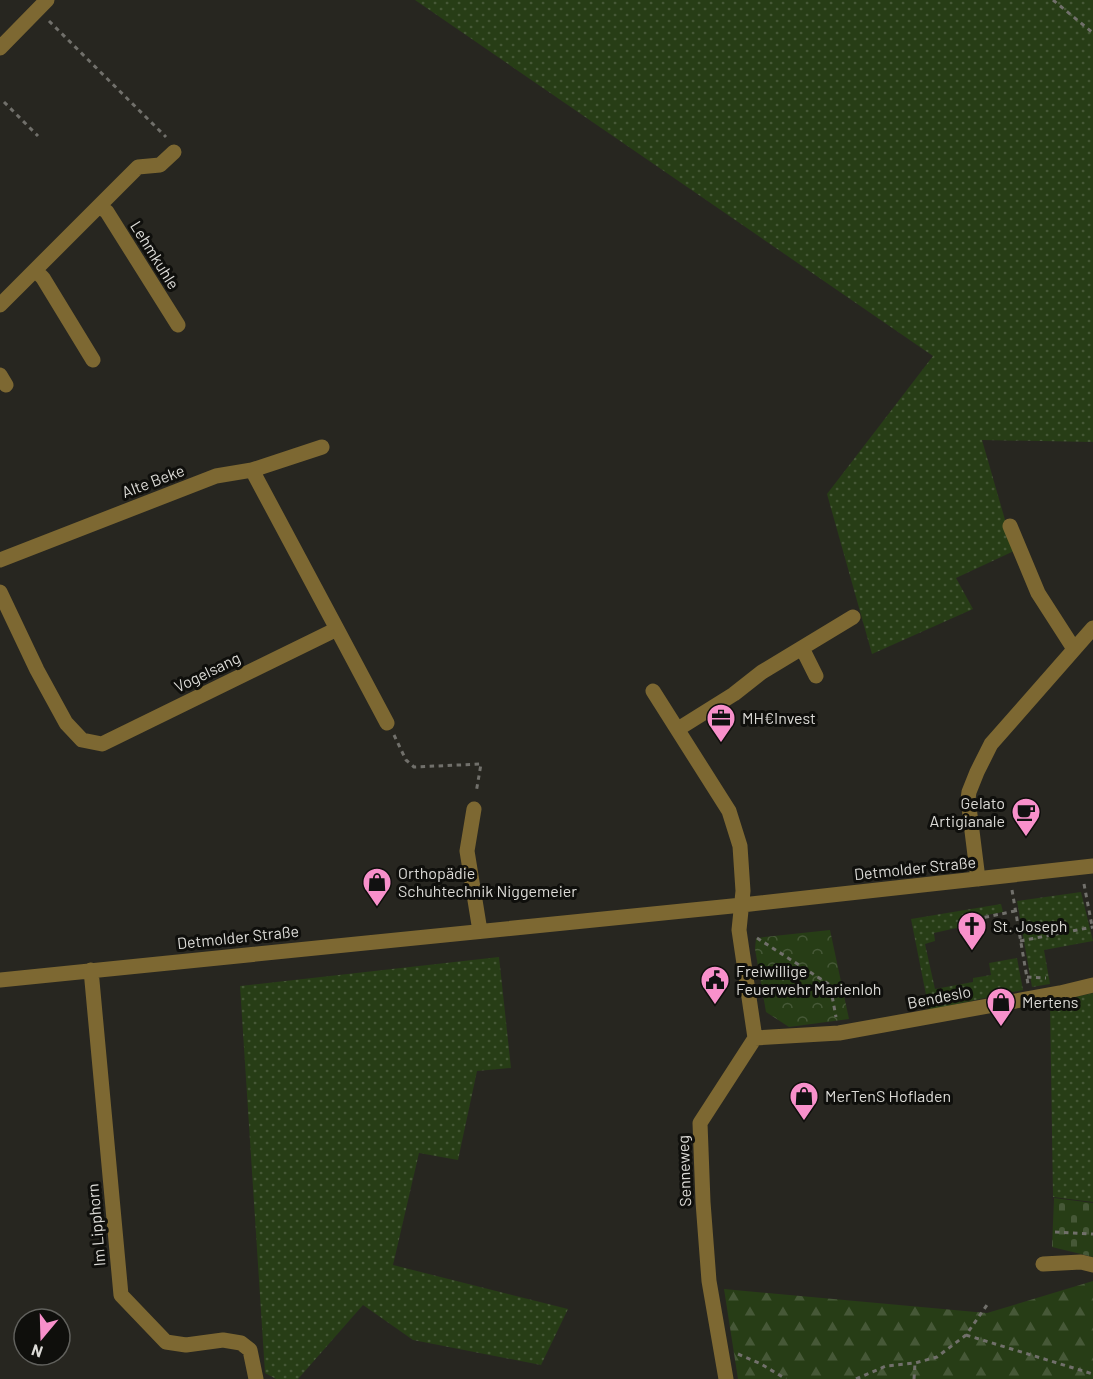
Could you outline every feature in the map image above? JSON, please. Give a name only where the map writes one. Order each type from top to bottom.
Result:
[{"type":"street","points":[[0,48],[42,5]]},
{"type":"street","points":[[0,305],[138,167],[160,165],[174,152]]},
{"type":"street","name":"Lehmkuhle","points":[[100,206],[107,212],[178,325]]},
{"type":"street","points":[[35,270],[43,278],[93,360]]},
{"type":"street","name":"Alte Beke","points":[[0,560],[216,476],[252,470],[322,447]]},
{"type":"street","points":[[252,470],[387,723]]},
{"type":"street","points":[[1010,526],[1038,593],[1074,649]]},
{"type":"street","name":"Vogelsang","points":[[0,592],[37,670],[66,723],[82,740],[102,744],[337,629]]},
{"type":"street","points":[[678,729],[734,694],[762,672],[853,617]]},
{"type":"street","points":[[978,879],[968,799],[977,772],[991,744],[1093,628]]},
{"type":"street","points":[[802,648],[816,676]]},
{"type":"street","points":[[653,692],[729,811],[740,846],[742,905],[739,930],[755,1038]]},
{"type":"street","points":[[474,810],[466,851],[480,931]]},
{"type":"street","name":"Detmolder Straße","points":[[0,980],[742,905],[1093,866]]},
{"type":"street","name":"Im Lipphorn","points":[[91,970],[121,1295],[166,1342],[186,1345],[223,1340],[241,1343],[250,1350],[256,1379]]},
{"type":"street","name":"Bendeslo","points":[[755,1038],[839,1033],[1093,985]]},
{"type":"street","name":"Senneweg","points":[[726,1379],[709,1281],[700,1123],[755,1038]]},
{"type":"street","points":[[1043,1264],[1081,1262],[1093,1265]]},
{"type":"path","points":[[1053,0],[1093,33]]},
{"type":"path","points":[[42,5],[157,127]]},
{"type":"path","points":[[4,102],[38,136]]},
{"type":"path","points":[[387,723],[406,760],[414,767],[481,764],[474,810]]},
{"type":"path","points":[[1020,941],[1093,926],[1083,882]]},
{"type":"path","points":[[1012,888],[1027,977],[1050,978]]},
{"type":"path","points":[[967,921],[1015,911]]},
{"type":"path","points":[[739,930],[756,937],[830,985],[839,1033]]},
{"type":"path","points":[[1055,1232],[1093,1234]]},
{"type":"path","points":[[856,1379],[886,1366],[915,1364],[937,1358],[966,1335],[988,1302]]},
{"type":"path","points":[[966,1335],[1093,1374]]},
{"type":"path","points":[[721,1354],[740,1354],[786,1379]]},
{"type":"path","points":[[914,1379],[915,1364]]},
{"type":"green space","points":[[415,0],[1093,0],[1093,442],[982,440],[1014,551],[956,578],[973,609],[872,654],[827,494],[933,356]]},
{"type":"green space","points":[[1081,892],[1093,941],[1044,950],[1050,984],[1032,987],[1017,901]]},
{"type":"green space","points":[[1001,904],[1003,912],[960,920],[961,927],[934,933],[935,941],[925,944],[935,989],[973,982],[973,978],[991,975],[989,963],[1017,958],[1023,990],[929,1010],[911,919]]},
{"type":"green space","points":[[830,930],[849,1019],[789,1027],[766,1012],[755,949],[756,938]]},
{"type":"green space","points":[[499,957],[511,1068],[477,1071],[458,1160],[419,1153],[393,1265],[568,1309],[541,1365],[413,1340],[363,1305],[298,1379],[276,1379],[265,1373],[240,986]]},
{"type":"green space","points":[[1093,993],[1093,1202],[1053,1197],[1050,1003]]},
{"type":"green space","points":[[1054,1198],[1093,1203],[1093,1257],[1052,1247]]},
{"type":"green space","points":[[1093,1281],[1093,1379],[738,1379],[724,1289],[987,1313]]},
{"type":"place","name":"MH€Invest","points":[[721,744]]},
{"type":"place","name":"Gelato Artigianale","points":[[1026,838]]},
{"type":"place","name":"Orthopädie Schuhtechnik Niggemeier","points":[[377,908]]},
{"type":"place","name":"St. Joseph","points":[[972,952]]},
{"type":"place","name":"Freiwillige Feuerwehr Marienloh","points":[[715,1006]]},
{"type":"place","name":"Mertens","points":[[1001,1028]]},
{"type":"place","name":"MerTenS Hofladen","points":[[804,1122]]}]
